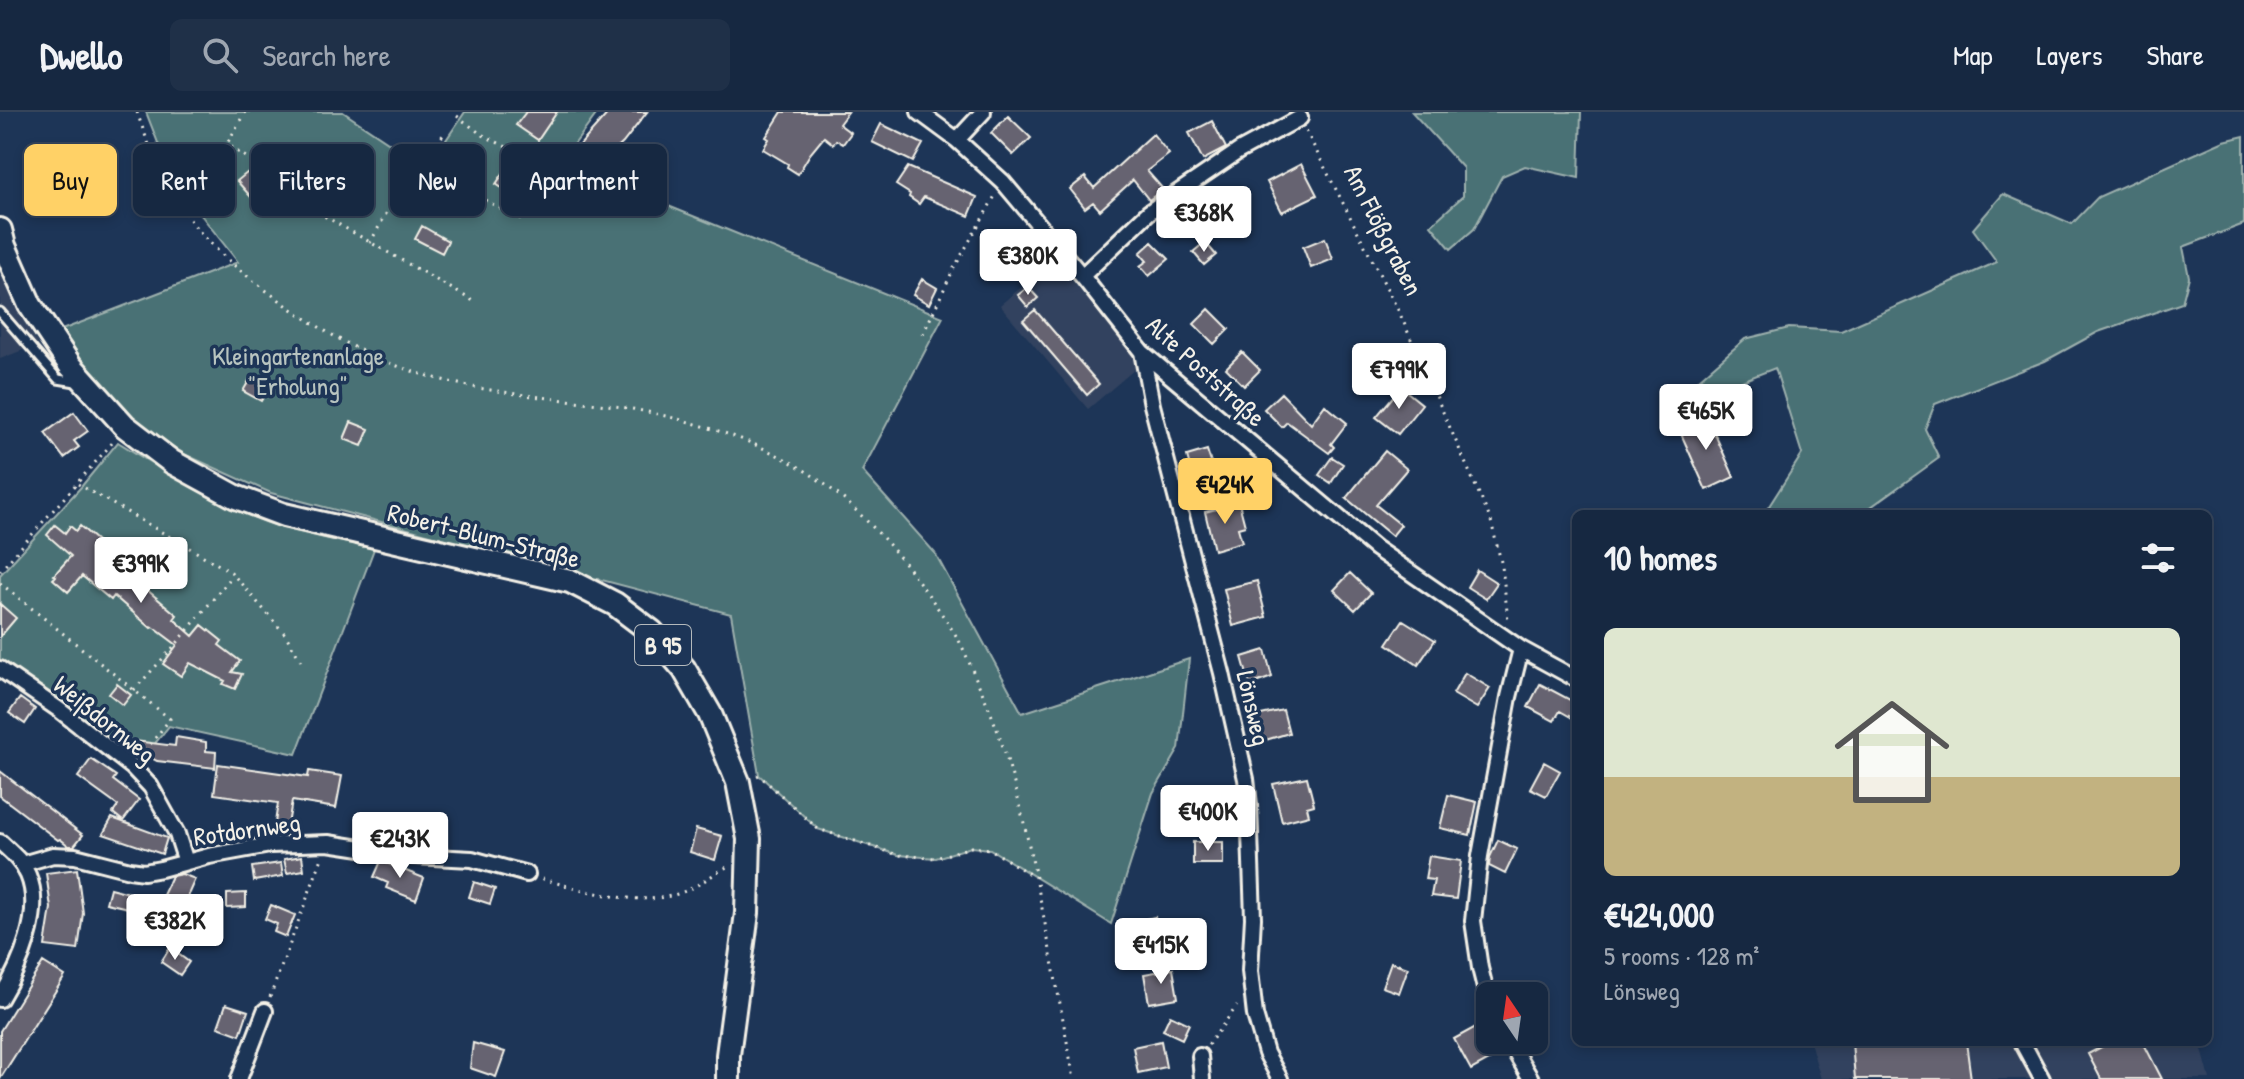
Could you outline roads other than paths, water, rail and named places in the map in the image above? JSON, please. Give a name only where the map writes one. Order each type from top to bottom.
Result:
[{"type":"main road","name":"Robert-Blum-Straße","points":[[0,230],[30,305],[70,365],[125,426],[172,462],[236,497],[284,515],[570,581],[615,604],[652,632],[684,669],[710,714],[738,782],[749,839],[747,913],[728,1055],[728,1079]]},
{"type":"street","name":"Alte Poststraße","points":[[919,112],[957,140],[1003,182],[1142,352],[1375,548],[1517,646],[1572,677]]},
{"type":"street","points":[[957,140],[983,112]]},
{"type":"street","points":[[1082,276],[1149,212],[1239,151],[1300,118]]},
{"type":"street","name":"Lönsweg","points":[[1142,352],[1152,405],[1222,673],[1246,779],[1255,1015],[1266,1053],[1280,1079]]},
{"type":"street","points":[[1484,982],[1473,921],[1480,856],[1517,646]]},
{"type":"street","name":"Weißdornweg","points":[[0,669],[58,709],[133,768],[151,787],[177,834],[186,862]]},
{"type":"street","points":[[0,842],[22,864],[29,876],[35,908],[21,958],[3,990]]},
{"type":"street","name":"Rotdornweg","points":[[22,864],[53,855],[75,856],[144,872],[270,845],[328,843],[414,856],[472,859],[527,874]]},
{"type":"street","points":[[239,1079],[265,1011]]},
{"type":"street","points":[[2024,1046],[2042,1079]]},
{"type":"street","points":[[1516,1054],[1531,1079]]},
{"type":"street","points":[[1200,1056],[1202,1079]]},
{"type":"lane","points":[[0,312],[58,379],[86,384]]},
{"type":"park label","name":"Kleingartenanlage \"Erholung\"","points":[[298,370]]}]
